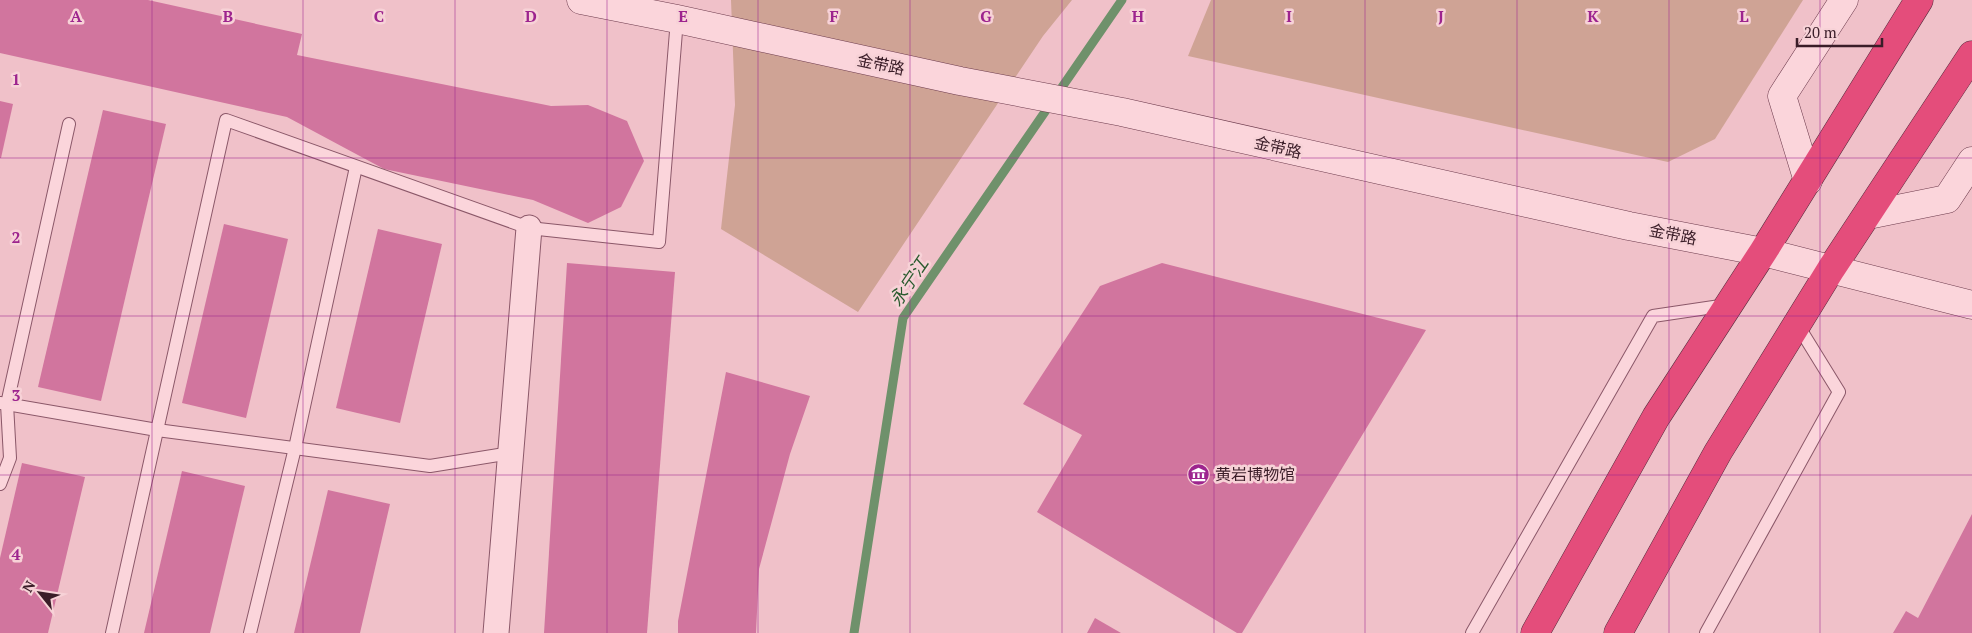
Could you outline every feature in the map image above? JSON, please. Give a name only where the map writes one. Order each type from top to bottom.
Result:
[{"type":"highway","points":[[1535,633],[1656,417],[1808,181],[1919,0]]},
{"type":"highway","points":[[1618,633],[1718,452],[1831,269],[1972,55]]},
{"type":"main road","name":"金带路","points":[[580,0],[677,19],[960,81],[1122,112],[1629,226],[1763,252],[1972,305]]},
{"type":"main road","points":[[1808,181],[1782,96],[1844,0]]},
{"type":"main road","points":[[1868,215],[1947,199],[1972,161]]},
{"type":"street","points":[[496,633],[529,228]]},
{"type":"lane","points":[[112,633],[226,120],[529,228],[660,242],[677,19]]},
{"type":"lane","points":[[0,484],[10,458],[4,404],[70,124]]},
{"type":"lane","points":[[250,633],[295,448],[356,167]]},
{"type":"lane","points":[[1472,633],[1653,316],[1729,305]]},
{"type":"lane","points":[[1706,633],[1839,392],[1797,324]]},
{"type":"lane","points":[[4,404],[157,430],[430,466],[511,454]]},
{"type":"shaded area","points":[[731,0],[1072,0],[1043,36],[858,312],[721,229],[735,105]]},
{"type":"shaded area","points":[[1211,0],[1803,0],[1715,139],[1668,162],[1188,56]]},
{"type":"building","points":[[0,0],[148,0],[302,34],[297,55],[551,106],[588,105],[627,121],[644,161],[621,207],[588,223],[533,200],[384,169],[287,117],[0,53]]},
{"type":"building","points":[[0,101],[13,104],[1,158],[0,158]]},
{"type":"building","points":[[103,110],[166,124],[101,401],[38,387]]},
{"type":"building","points":[[224,224],[288,239],[246,418],[182,403]]},
{"type":"building","points":[[378,229],[442,244],[400,423],[336,408]]},
{"type":"building","points":[[567,263],[675,272],[647,633],[544,633]]},
{"type":"building","name":"黄岩博物馆","points":[[1162,263],[1426,330],[1242,633],[1237,633],[1037,512],[1082,435],[1023,404],[1100,286]]},
{"type":"building","points":[[726,372],[810,396],[790,454],[759,569],[756,633],[678,633],[678,621]]},
{"type":"building","points":[[22,463],[85,477],[48,633],[0,633],[0,558]]},
{"type":"building","points":[[182,471],[245,486],[210,633],[144,633]]},
{"type":"building","points":[[328,490],[390,504],[360,633],[294,633]]},
{"type":"building","points":[[1972,514],[1972,633],[1893,633],[1906,611],[1918,618]]},
{"type":"building","points":[[1095,618],[1121,633],[1087,633]]},
{"type":"waterway","name":"永宁江","points":[[854,633],[903,318],[1122,0]]},
{"type":"place","name":"黄岩博物馆","points":[[1199,474]]}]
